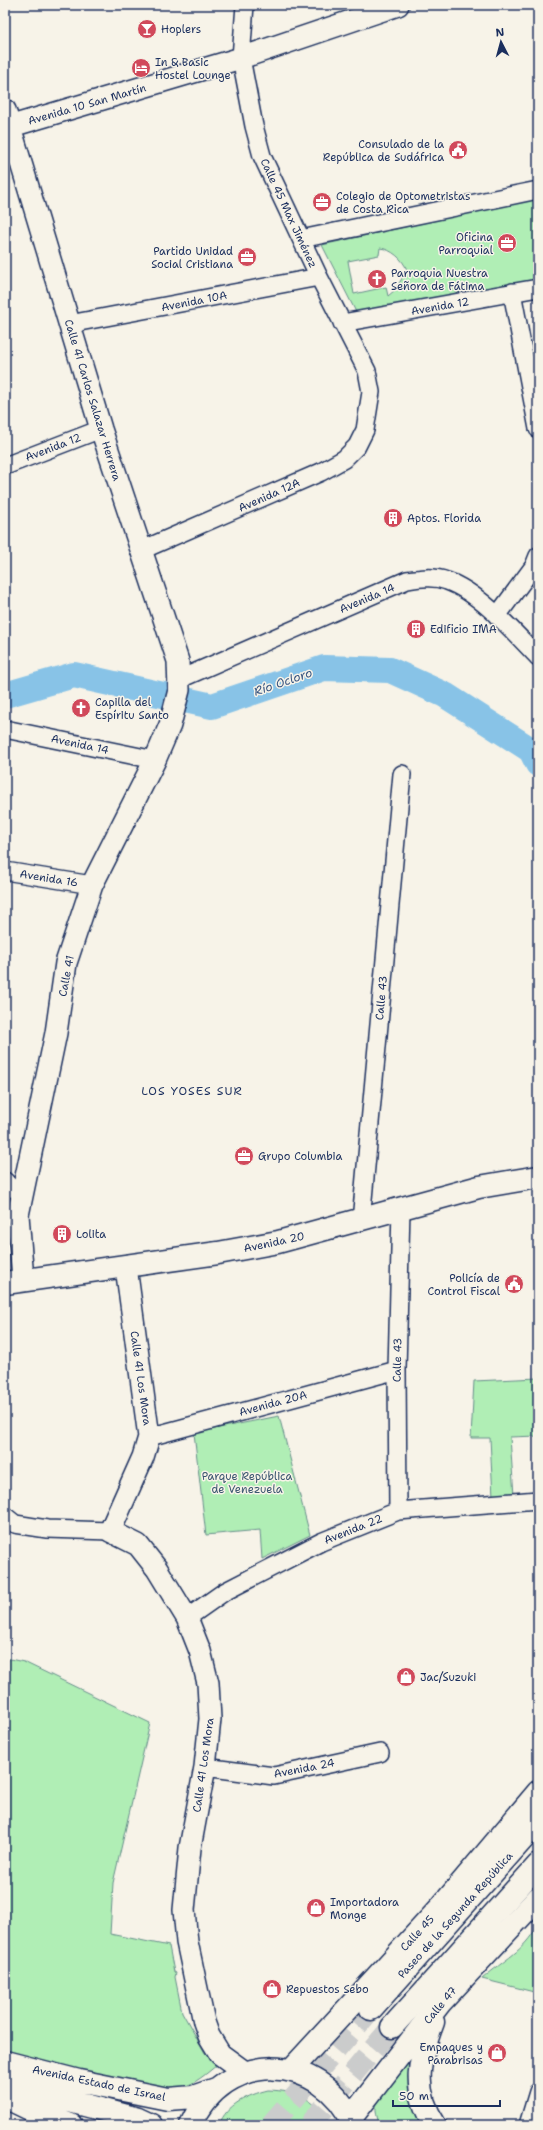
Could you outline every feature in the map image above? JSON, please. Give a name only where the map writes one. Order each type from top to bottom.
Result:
[{"type":"main road","name":"Avenida 20","points":[[14,1281],[126,1267],[278,1242],[361,1221],[479,1187],[538,1177]]},
{"type":"main road","name":"Calle 45","points":[[291,2070],[441,1907],[538,1792]]},
{"type":"main road","name":"Paseo de la Segunda República","points":[[371,2009],[538,1822]]},
{"type":"main road","points":[[392,2027],[538,1866]]},
{"type":"main road","name":"Calle 47","points":[[352,2122],[440,2003],[538,1898]]},
{"type":"main road","points":[[436,2125],[423,2097],[419,2075],[424,2048],[440,2003]]},
{"type":"main road","name":"Avenida Estado de Israel","points":[[5,2062],[79,2081],[168,2099],[193,2097],[216,2089]]},
{"type":"main road","points":[[191,2125],[205,2100],[216,2089],[230,2080],[246,2073],[276,2068],[291,2070],[306,2075],[328,2089],[343,2105],[352,2122]]},
{"type":"main road","name":"Avenida Estado de Israel","points":[[5,2084],[138,2119],[151,2125]]},
{"type":"main road","points":[[5,2097],[41,2118],[71,2125]]},
{"type":"street","name":"Calle 45 Max Jiménez","points":[[245,5],[241,58],[254,126],[262,156],[300,239],[367,371],[371,392],[369,411]]},
{"type":"street","name":"Avenida 10 San Martín","points":[[7,121],[241,58],[398,5]]},
{"type":"street","name":"Calle 41 Carlos Salazar Herrera","points":[[7,121],[101,429],[178,661],[179,684]]},
{"type":"street","points":[[300,239],[538,190]]},
{"type":"street","name":"Avenida 10A","points":[[69,324],[319,277]]},
{"type":"street","name":"Avenida 12","points":[[342,323],[538,288]]},
{"type":"street","points":[[512,292],[538,430]]},
{"type":"street","name":"Avenida 12A","points":[[142,550],[321,472],[344,459],[357,446],[365,430],[369,411]]},
{"type":"street","name":"Avenida 12","points":[[5,466],[101,429]]},
{"type":"street","points":[[498,616],[534,566],[538,556]]},
{"type":"street","name":"Avenida 14","points":[[179,684],[407,580],[423,577],[447,581],[476,598],[498,616],[538,657]]},
{"type":"street","name":"Calle 41","points":[[14,1281],[18,1215],[56,1033],[66,963],[92,885],[155,760],[170,725],[179,684]]},
{"type":"street","name":"Avenida 14","points":[[5,728],[155,760]]},
{"type":"street","name":"Calle 43","points":[[361,1221],[402,774]]},
{"type":"street","name":"Avenida 16","points":[[5,871],[92,885]]},
{"type":"street","points":[[5,1181],[11,1188],[22,1191]]},
{"type":"street","name":"Calle 43","points":[[398,1511],[397,1370],[401,1209]]},
{"type":"street","name":"Calle 41 Los Mora","points":[[126,1267],[149,1436],[143,1457],[110,1531],[138,1545],[157,1569],[187,1618],[200,1651],[208,1683],[210,1719],[205,1767],[190,1848],[184,1910],[187,1942],[204,2022],[209,2036],[220,2054],[246,2073]]},
{"type":"street","name":"Avenida 20A","points":[[149,1436],[397,1370]]},
{"type":"street","name":"Avenida 22","points":[[187,1618],[224,1592],[321,1542],[398,1511],[538,1500]]},
{"type":"street","points":[[5,1516],[15,1524],[42,1528],[110,1531]]},
{"type":"street","name":"Avenida 24","points":[[205,1767],[274,1776],[380,1753]]},
{"type":"street","points":[[528,2125],[538,2092]]},
{"type":"street","points":[[5,2103],[41,2118]]},
{"type":"green space","points":[[538,198],[538,280],[357,314],[322,245]],"holes":[[[380,248],[392,252],[400,258],[407,270],[395,290],[388,296],[386,287],[354,294],[348,261],[379,255]]]},
{"type":"green space","points":[[538,1378],[538,1436],[510,1437],[514,1496],[493,1497],[490,1438],[471,1438],[474,1381]]},
{"type":"green space","name":"Parque República de Venezuela","points":[[279,1416],[310,1535],[262,1559],[260,1530],[206,1535],[194,1433]]},
{"type":"green space","points":[[5,1658],[24,1662],[150,1723],[113,1883],[110,1934],[169,1946],[174,1972],[176,1973],[175,1977],[182,2012],[205,2053],[217,2065],[189,2085],[169,2091],[5,2054]]},
{"type":"green space","points":[[538,1925],[538,1993],[482,1979],[520,1949]]},
{"type":"green space","points":[[409,2059],[409,2076],[423,2125],[380,2125],[376,2114],[378,2096],[388,2080]]},
{"type":"green space","points":[[268,2090],[289,2092],[305,2098],[319,2109],[332,2125],[219,2125],[227,2111],[233,2106],[246,2098]]},
{"type":"waterway","name":"Río Ocloro","points":[[5,695],[74,675],[212,706],[324,668],[390,670],[445,695],[531,750],[538,764]]},
{"type":"tunnel","points":[[271,2125],[371,2009]]},
{"type":"tunnel","points":[[310,2125],[392,2027]]},
{"type":"place","name":"Hoplers","points":[[147,29]]},
{"type":"place","name":"In & Basic Hostel Lounge","points":[[141,68]]},
{"type":"place","name":"Consulado de la República de Sudáfrica","points":[[458,150]]},
{"type":"place","name":"Colegio de Optometristas de Costa Rica","points":[[322,202]]},
{"type":"place","name":"Oficina Parroquial","points":[[507,243]]},
{"type":"place","name":"Partido Unidad Social Cristiana","points":[[247,257]]},
{"type":"place","name":"Parroquia Nuestra Señora de Fátima","points":[[377,279]]},
{"type":"place","name":"Aptos. Florida","points":[[393,518]]},
{"type":"place","name":"Edificio IMA","points":[[416,629]]},
{"type":"place","name":"Capilla del Espíritu Santo","points":[[81,708]]},
{"type":"place","name":"Grupo Columbia","points":[[244,1156]]},
{"type":"place","name":"Lolita","points":[[62,1234]]},
{"type":"place","name":"Policía de Control Fiscal","points":[[514,1284]]},
{"type":"place","name":"Jac/Suzuki","points":[[406,1677]]},
{"type":"place","name":"Importadora Monge","points":[[316,1908]]},
{"type":"place","name":"Repuestos Sebo","points":[[272,1989]]},
{"type":"place","name":"Empaques y Parabrisas","points":[[497,2053]]},
{"type":"district","name":"LOS YOSES SUR","points":[[192,1091]]}]
